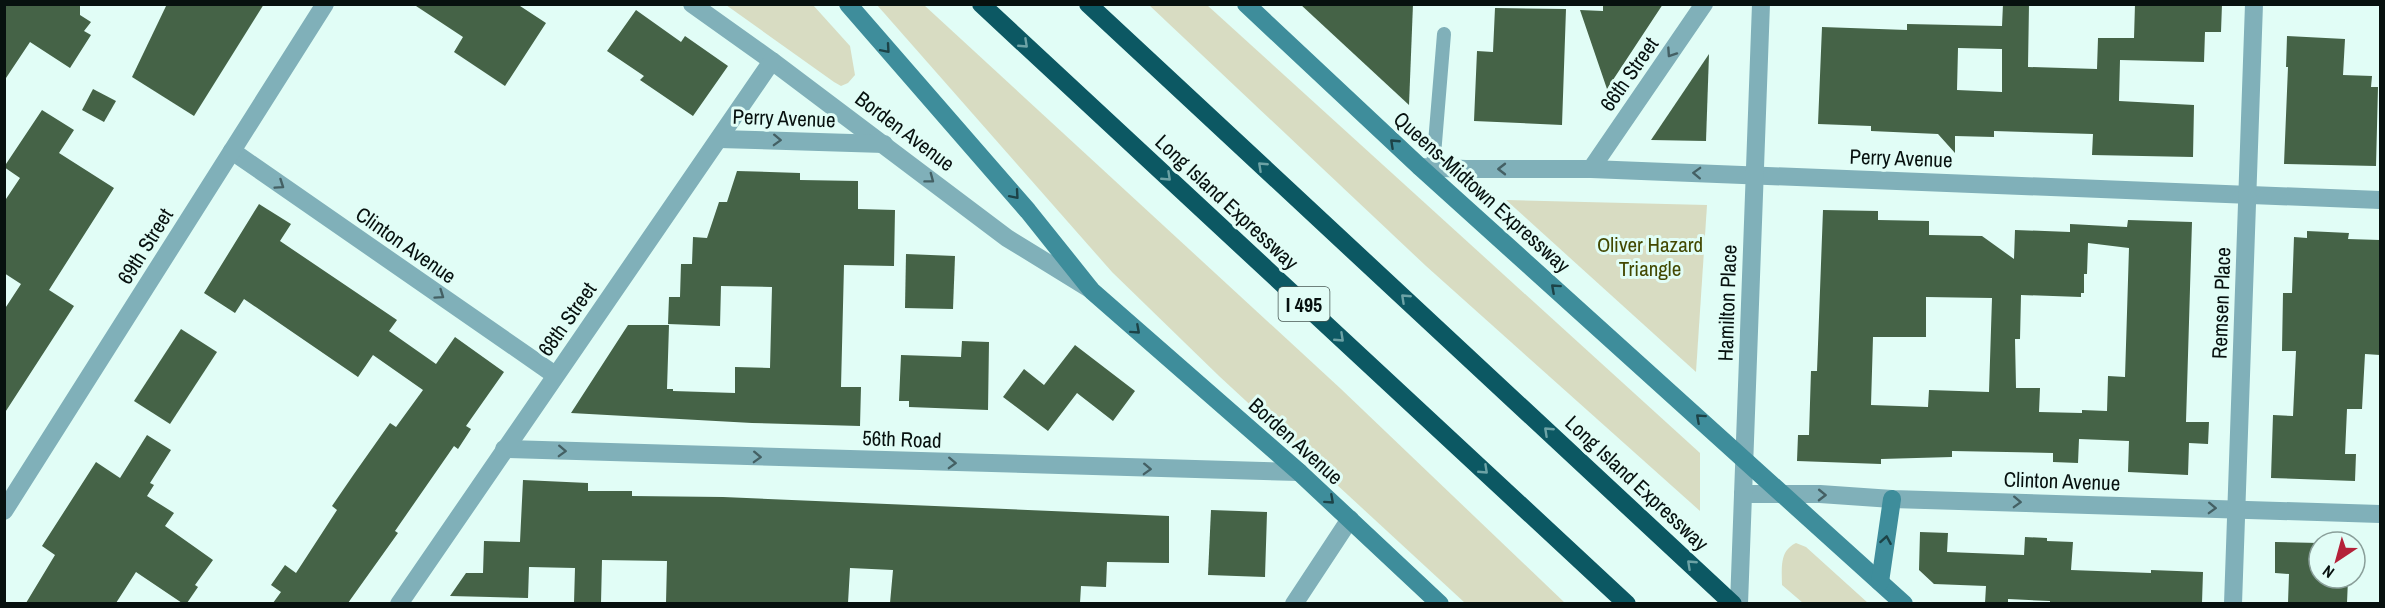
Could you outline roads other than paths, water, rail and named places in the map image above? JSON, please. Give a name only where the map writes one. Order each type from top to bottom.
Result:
[{"type":"highway","name":"Long Island Expressway","points":[[981,4],[1627,603]]},
{"type":"highway","name":"Long Island Expressway","points":[[1088,4],[1734,603]]},
{"type":"main road","name":"Borden Avenue","points":[[848,4],[1028,211],[1092,291],[1299,472],[1440,603]]},
{"type":"main road","name":"Queens-Midtown Expressway","points":[[1246,4],[1904,603]]},
{"type":"main road","points":[[1880,582],[1892,499]]},
{"type":"street","name":"69th Street","points":[[4,511],[325,4]]},
{"type":"street","name":"Borden Avenue","points":[[692,4],[884,144],[1007,238],[1092,291]]},
{"type":"street","name":"66th Street","points":[[1592,169],[1704,4]]},
{"type":"street","name":"Hamilton Place","points":[[1739,603],[1761,4]]},
{"type":"street","name":"Remsen Place","points":[[2233,603],[2254,4]]},
{"type":"street","name":"68th Street","points":[[399,603],[772,61]]},
{"type":"street","name":"Perry Avenue","points":[[718,139],[884,144]]},
{"type":"street","name":"Clinton Avenue","points":[[232,151],[555,375]]},
{"type":"street","name":"Perry Avenue","points":[[1426,167],[1592,169],[2380,200]]},
{"type":"street","name":"56th Road","points":[[504,449],[1299,472]]},
{"type":"street","name":"Clinton Avenue","points":[[1743,494],[1820,494],[1892,499],[2380,514]]},
{"type":"street","points":[[1294,603],[1350,519]]},
{"type":"lane","points":[[1426,167],[1444,34]]},
{"type":"park label","name":"Oliver Hazard Triangle","points":[[1650,256]]}]
